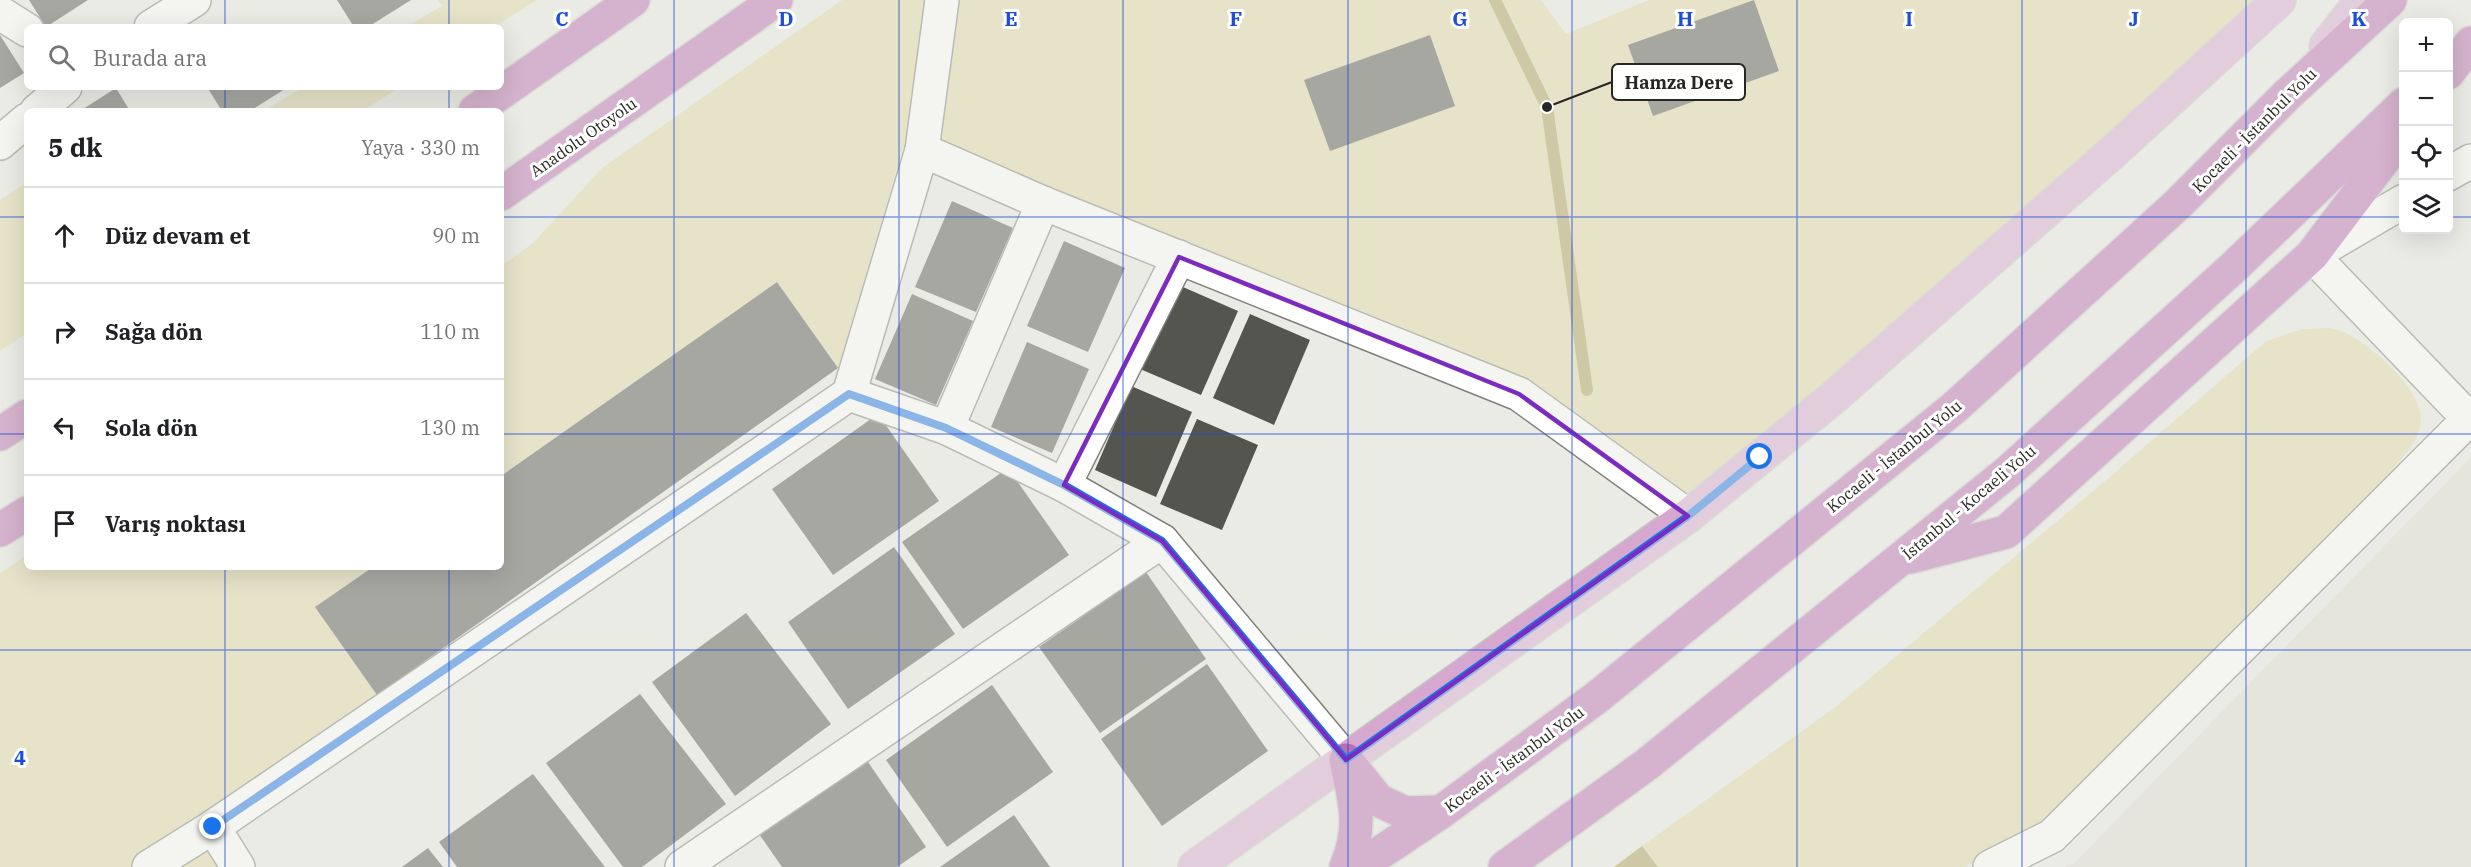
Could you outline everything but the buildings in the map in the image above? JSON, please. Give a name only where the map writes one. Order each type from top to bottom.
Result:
[{"type":"highway","name":"Anadolu Otoyolu","points":[[504,192],[776,0]]},
{"type":"highway","name":"Kocaeli - İstanbul Yolu","points":[[1359,867],[1441,812],[1596,698],[1955,407],[2178,204],[2288,94],[2390,0]]},
{"type":"highway","points":[[479,108],[621,9]]},
{"type":"highway","points":[[2453,58],[2471,42]]},
{"type":"highway","points":[[2449,72],[2471,42]]},
{"type":"highway","name":"İstanbul - Kocaeli Yolu","points":[[1505,867],[1646,765],[2010,471],[2236,265],[2399,108]]},
{"type":"highway","points":[[1900,560],[2006,532],[2312,255],[2399,138]]},
{"type":"highway","points":[[0,434],[24,418]]},
{"type":"highway","points":[[0,530],[24,515]]},
{"type":"highway","points":[[1346,760],[1378,800],[1404,813],[1441,812]]},
{"type":"highway","points":[[1346,760],[1358,814],[1354,846],[1346,867]]},
{"type":"main road","points":[[1194,867],[1688,516],[1860,374],[2114,151],[2279,0]]},
{"type":"main road","points":[[2288,94],[2362,0]]},
{"type":"street","points":[[156,24],[194,0]]},
{"type":"street","points":[[149,867],[213,827],[849,394],[922,150],[942,0]]},
{"type":"street","points":[[0,13],[24,28]]},
{"type":"street","points":[[40,108],[62,90]]},
{"type":"street","points":[[0,143],[24,123]]},
{"type":"street","points":[[922,150],[1043,203],[1519,394],[1688,516]]},
{"type":"street","points":[[2453,171],[2471,161]]},
{"type":"street","points":[[946,428],[1043,203]]},
{"type":"street","points":[[1990,867],[2052,836],[2470,419],[2312,255],[2399,203]]},
{"type":"street","points":[[1064,485],[1179,257]]},
{"type":"street","points":[[849,394],[946,428],[1064,485],[1162,541],[1346,760]]},
{"type":"street","points":[[682,867],[1162,541]]},
{"type":"street","points":[[213,827],[238,867]]},
{"type":"highlighted area","points":[[1179,257],[1519,394],[1688,516],[1346,760],[1162,541],[1064,485]]},
{"type":"shaded area","points":[[438,0],[537,0],[499,24],[411,24],[442,6]]},
{"type":"shaded area","points":[[842,0],[929,0],[906,138],[838,368],[777,282],[504,474],[504,264],[533,243],[602,168]]},
{"type":"shaded area","points":[[942,0],[1541,0],[1566,34],[1649,0],[2279,0],[1688,516],[1519,394],[923,150]]},
{"type":"shaded area","points":[[299,90],[395,90],[368,108],[268,108]]},
{"type":"shaded area","points":[[24,184],[24,335],[0,351],[0,200]]},
{"type":"shaded area","points":[[2302,329],[2339,330],[2363,343],[2377,354],[2403,380],[2419,407],[2421,419],[2415,440],[2392,470],[2041,824],[1965,867],[1658,867],[1642,846],[1834,708],[2098,487],[2266,341]]},
{"type":"shaded area","points":[[2471,457],[2471,867],[2065,867],[2075,862]]},
{"type":"shaded area","points":[[24,557],[24,570],[369,570],[316,607],[387,709],[214,827],[238,867],[0,867],[0,573]]},
{"type":"shaded area","points":[[1642,846],[1658,867],[1614,867]]},
{"type":"waterway","points":[[1495,0],[1547,107],[1587,390]]},
{"type":"place","name":"Hamza Dere","points":[[1547,107]]},
{"type":"route","points":[[213,827],[849,394],[946,428],[1064,485],[1162,541],[1346,760],[1688,516],[1760,457]]}]
